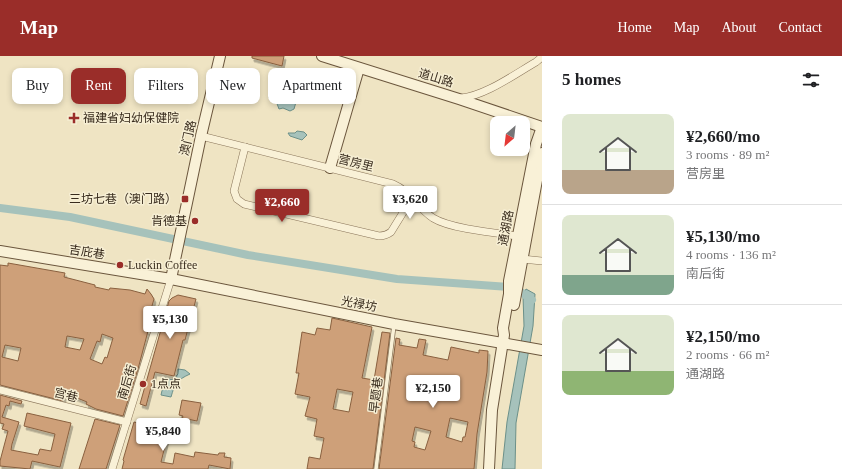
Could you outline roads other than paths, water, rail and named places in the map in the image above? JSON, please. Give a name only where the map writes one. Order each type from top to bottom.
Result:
[{"type":"street","name":"澳门路","points":[[171,279],[201,136],[220,56]]},
{"type":"street","name":"道山路","points":[[322,56],[542,127]]},
{"type":"street","points":[[459,99],[471,97],[481,93],[536,62],[542,57]]},
{"type":"street","points":[[330,168],[359,68]]},
{"type":"street","name":"通湖路","points":[[489,469],[492,410],[503,339],[503,328],[512,295],[518,236],[536,144],[542,127]]},
{"type":"street","name":"营房里","points":[[201,136],[246,146],[393,184],[403,189],[429,215],[444,223],[518,236]]},
{"type":"street","points":[[246,146],[234,191],[237,199],[244,204],[383,236],[388,235],[391,232],[412,198]]},
{"type":"street","name":"通湖路","points":[[513,282],[522,259],[542,153]]},
{"type":"street","name":"吉庇巷","points":[[0,251],[171,279]]},
{"type":"street","points":[[522,259],[542,261]]},
{"type":"street","name":"光禄坊","points":[[171,279],[394,324],[503,339],[519,347],[542,350]]},
{"type":"street","name":"南后街","points":[[112,469],[171,279]]},
{"type":"street","name":"宫巷","points":[[0,390],[127,422]]},
{"type":"lane","name":"早题巷","points":[[376,469],[394,324]]},
{"type":"water","points":[[277,104],[295,104],[294,109],[290,111],[283,108],[279,109]]},
{"type":"water","points":[[297,131],[304,132],[307,135],[302,140],[290,136],[288,133],[295,133]]},
{"type":"water","points":[[526,289],[535,294],[533,326],[516,423],[515,469],[502,469],[507,422],[524,326],[523,296]]},
{"type":"water","points":[[178,369],[185,370],[190,374],[177,382],[171,397],[161,395],[165,378],[173,380],[178,374]]},
{"type":"waterway","points":[[0,208],[70,217],[248,255],[397,279],[509,287],[521,292],[532,300]]},
{"type":"place","name":"福建省妇幼保健院","points":[[74,118]]},
{"type":"place","name":"三坊七巷（澳门路）","points":[[185,199]]},
{"type":"place","name":"肯德基","points":[[195,221]]},
{"type":"place","name":"Luckin Coffee","points":[[120,265]]},
{"type":"place","name":"1点点","points":[[143,384]]}]
